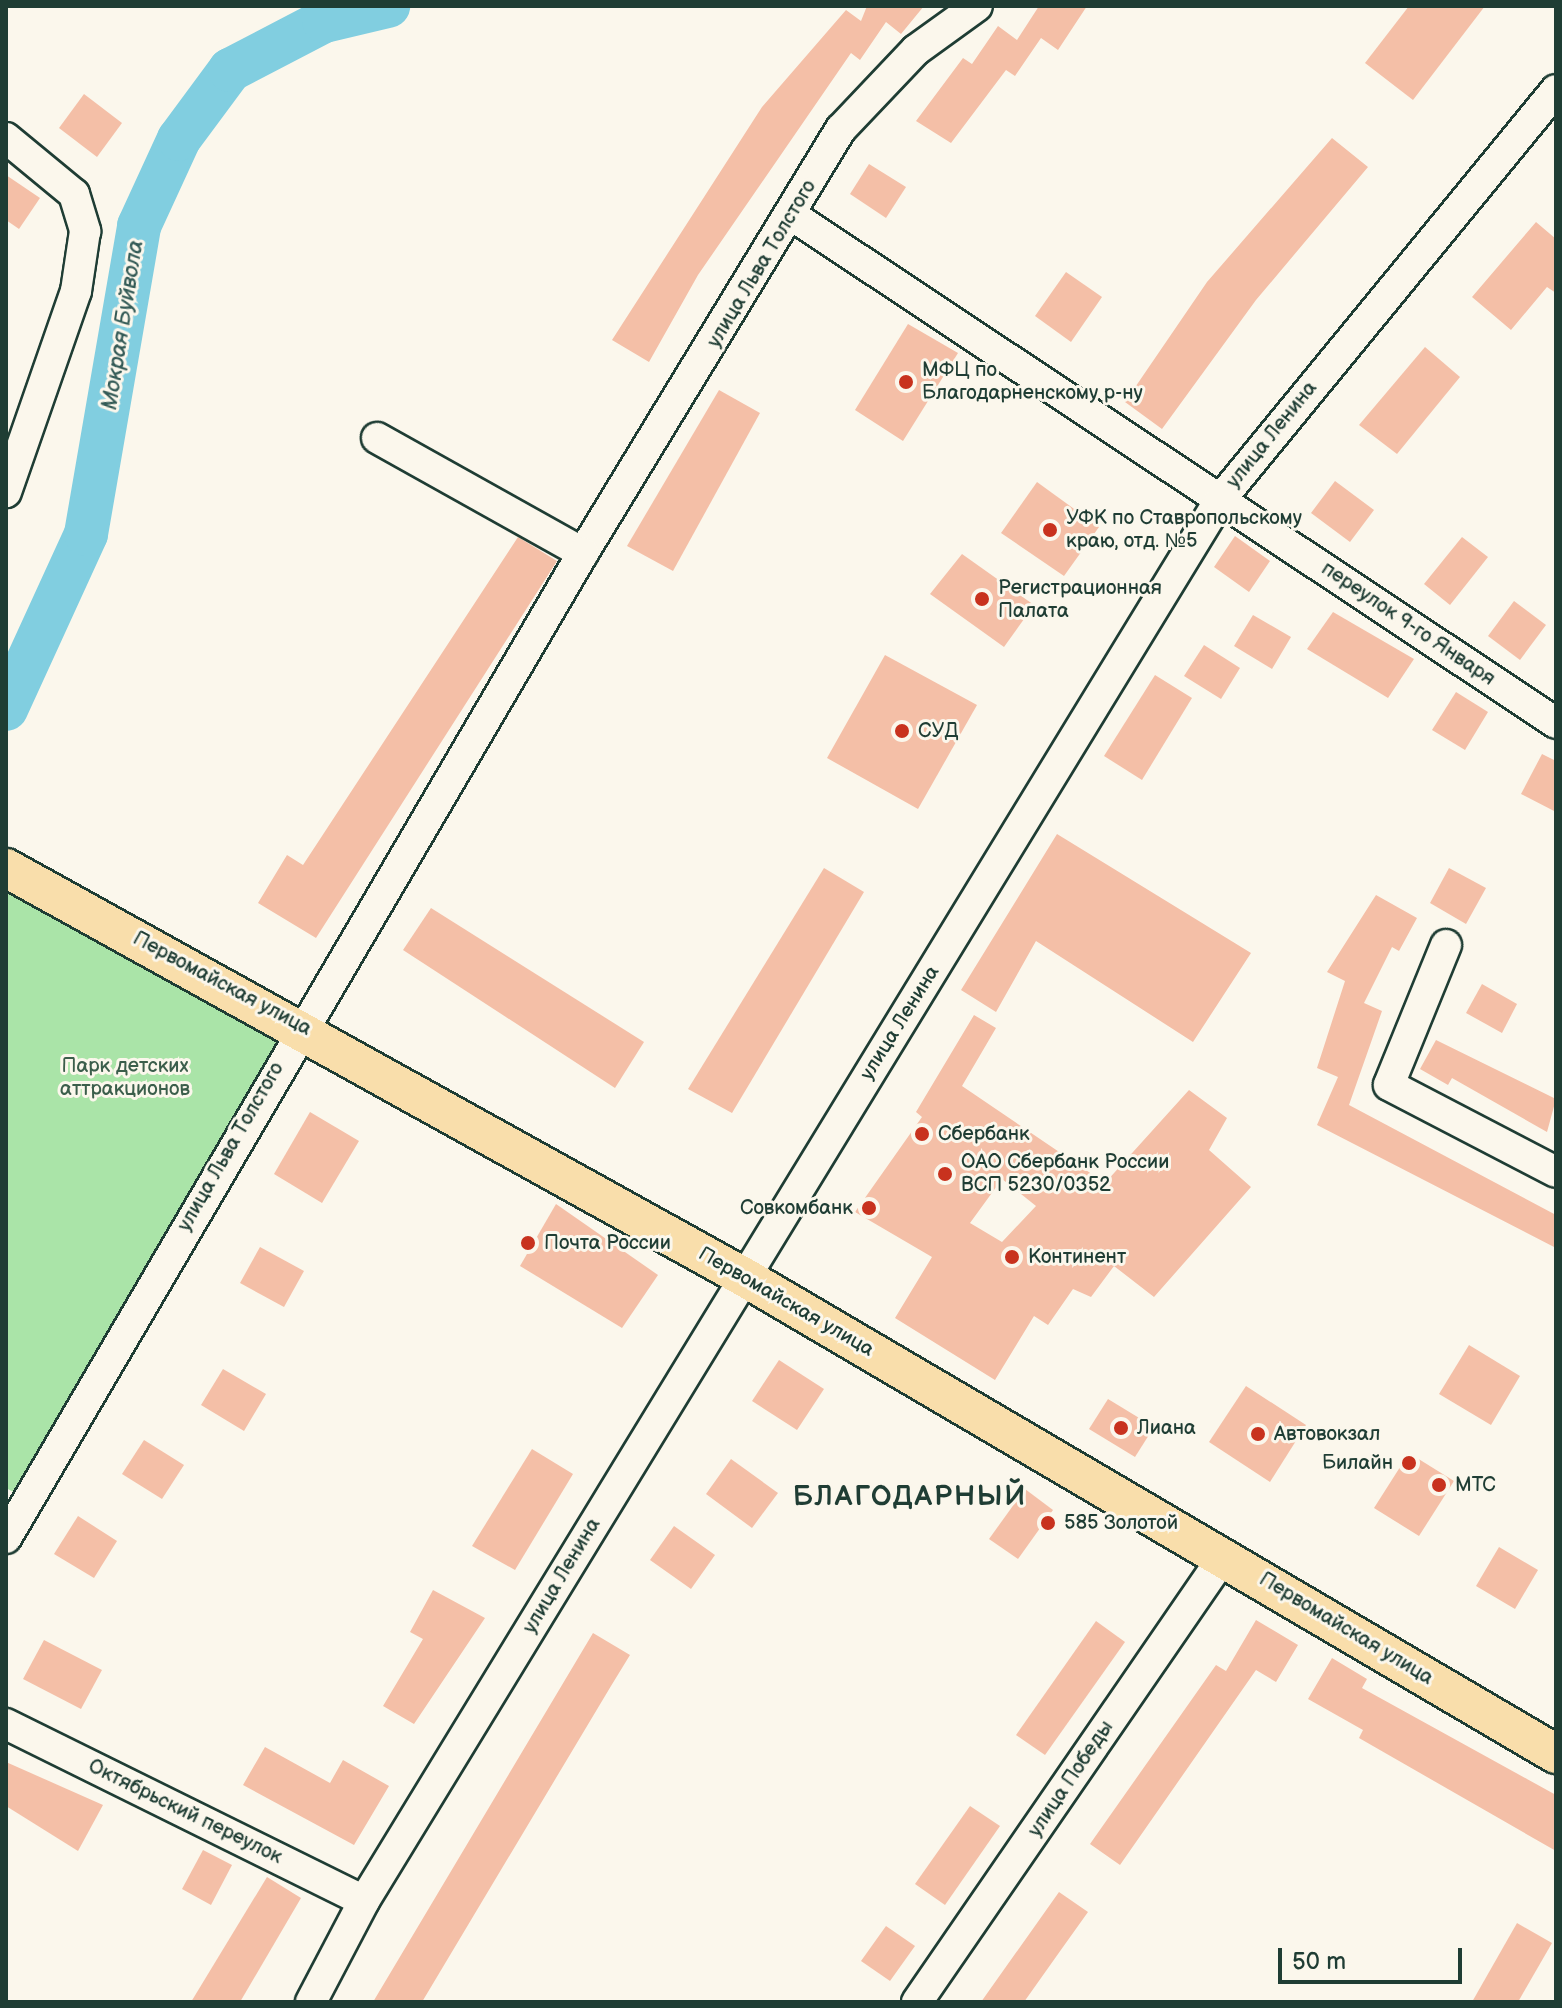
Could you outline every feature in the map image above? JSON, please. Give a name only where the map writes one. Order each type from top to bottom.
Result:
[{"type":"main road","name":"Первомайская улица","points":[[6,868],[300,1025],[744,1277],[1553,1746]]},
{"type":"street","name":"улица Льва Толстого","points":[[6,1538],[300,1025],[583,553],[861,105],[916,50],[977,6]]},
{"type":"street","name":"улица Ленина","points":[[311,2002],[364,1901],[1220,500],[1556,90]]},
{"type":"street","points":[[6,138],[74,194],[85,231],[76,291],[6,492]]},
{"type":"street","name":"переулок 9-го Января","points":[[793,216],[1556,723]]},
{"type":"street","points":[[377,438],[583,553]]},
{"type":"street","points":[[1446,945],[1389,1085],[1556,1172]]},
{"type":"street","name":"улица Победы","points":[[917,2002],[1224,1556]]},
{"type":"street","name":"Октябрьский переулок","points":[[6,1724],[364,1901]]},
{"type":"green space","name":"Парк детских аттракционов","points":[[6,886],[289,1028],[21,1496],[6,1488]]},
{"type":"building","points":[[867,6],[924,6],[901,34],[886,22],[860,60],[851,53],[698,275],[649,362],[612,340],[762,107],[846,10],[861,21]]},
{"type":"building","points":[[1039,6],[1087,6],[1058,50],[1041,38],[1015,76],[1006,70],[951,143],[916,121],[963,58],[972,64],[998,26],[1017,40]]},
{"type":"building","points":[[1409,6],[1485,6],[1413,100],[1365,63]]},
{"type":"building","points":[[84,94],[122,123],[97,157],[59,128]]},
{"type":"building","points":[[1332,138],[1368,167],[1256,300],[1162,429],[1125,402],[1207,282]]},
{"type":"building","points":[[869,164],[906,187],[886,218],[850,194]]},
{"type":"building","points":[[6,175],[40,198],[19,229],[6,220]]},
{"type":"building","points":[[1536,222],[1556,239],[1556,293],[1547,287],[1511,330],[1472,297]]},
{"type":"building","points":[[1066,272],[1102,297],[1071,342],[1035,316]]},
{"type":"building","name":"МФЦ по Благодарненскому р-ну","points":[[908,324],[958,353],[903,441],[855,410]]},
{"type":"building","points":[[1425,347],[1460,377],[1397,454],[1359,425]]},
{"type":"building","points":[[719,390],[760,413],[673,571],[627,546]]},
{"type":"building","points":[[1335,481],[1374,510],[1350,542],[1311,513]]},
{"type":"building","name":"УФК по Ставропольскому краю, отд. №5","points":[[1037,482],[1099,527],[1064,576],[1001,533]]},
{"type":"building","points":[[1235,536],[1270,561],[1249,592],[1214,567]]},
{"type":"building","points":[[518,537],[557,561],[316,938],[258,903],[287,855],[303,865]]},
{"type":"building","points":[[1462,537],[1488,557],[1450,605],[1424,584]]},
{"type":"building","name":"Регистрационная Палата","points":[[962,554],[1034,605],[1004,647],[930,594]]},
{"type":"building","points":[[1514,601],[1546,625],[1520,660],[1488,636]]},
{"type":"building","points":[[1333,612],[1414,659],[1388,698],[1307,649]]},
{"type":"building","points":[[1253,615],[1291,637],[1272,669],[1234,646]]},
{"type":"building","points":[[1204,645],[1240,668],[1221,699],[1184,676]]},
{"type":"building","name":"СУД","points":[[885,655],[977,705],[918,809],[827,758]]},
{"type":"building","points":[[1155,675],[1192,698],[1142,780],[1104,756]]},
{"type":"building","points":[[1456,692],[1488,712],[1465,750],[1432,730]]},
{"type":"building","points":[[1542,754],[1556,761],[1556,812],[1521,794]]},
{"type":"building","points":[[1057,834],[1251,953],[1193,1042],[1036,941],[996,1012],[961,990]]},
{"type":"building","points":[[824,868],[864,892],[732,1113],[688,1089]]},
{"type":"building","points":[[1449,868],[1486,888],[1466,924],[1430,903]]},
{"type":"building","points":[[1376,895],[1417,918],[1399,951],[1392,947],[1364,1003],[1382,1011],[1349,1105],[1556,1215],[1556,1248],[1317,1125],[1338,1077],[1317,1068],[1345,981],[1327,972]]},
{"type":"building","points":[[431,908],[644,1042],[615,1088],[403,950]]},
{"type":"building","points":[[1482,984],[1517,1004],[1502,1033],[1466,1013]]},
{"type":"building","points":[[974,1015],[996,1028],[962,1086],[1105,1183],[1189,1090],[1227,1118],[1209,1150],[1251,1187],[1154,1297],[1114,1266],[1091,1297],[1073,1289],[1048,1325],[1034,1316],[995,1380],[895,1318],[932,1257],[855,1212],[922,1117],[916,1112]],"holes":[[[1002,1179],[1036,1206],[1002,1242],[970,1223]]]},
{"type":"building","points":[[1436,1040],[1556,1099],[1547,1132],[1452,1078],[1448,1085],[1420,1069]]},
{"type":"building","points":[[310,1112],[359,1141],[322,1203],[274,1174]]},
{"type":"building","points":[[556,1204],[658,1275],[622,1328],[520,1266]]},
{"type":"building","points":[[260,1247],[304,1271],[284,1307],[240,1283]]},
{"type":"building","points":[[1469,1345],[1520,1376],[1491,1425],[1439,1394]]},
{"type":"building","points":[[779,1360],[824,1389],[797,1430],[752,1401]]},
{"type":"building","points":[[223,1369],[266,1394],[244,1431],[201,1405]]},
{"type":"building","name":"Автовокзал","points":[[1246,1386],[1306,1425],[1270,1482],[1209,1442]]},
{"type":"building","name":"Лиана","points":[[1108,1399],[1154,1427],[1135,1457],[1089,1429]]},
{"type":"building","points":[[144,1440],[184,1465],[162,1499],[122,1474]]},
{"type":"building","points":[[532,1449],[573,1474],[515,1570],[472,1546]]},
{"type":"building","points":[[1409,1453],[1454,1481],[1419,1536],[1374,1508]]},
{"type":"building","points":[[731,1459],[778,1493],[752,1528],[706,1494]]},
{"type":"building","points":[[1025,1489],[1053,1510],[1018,1559],[989,1539]]},
{"type":"building","points":[[78,1516],[117,1541],[94,1578],[54,1554]]},
{"type":"building","points":[[674,1526],[715,1555],[691,1589],[650,1560]]},
{"type":"building","points":[[1499,1547],[1538,1570],[1515,1609],[1476,1586]]},
{"type":"building","points":[[433,1590],[485,1618],[414,1724],[383,1706],[423,1639],[410,1632]]},
{"type":"building","points":[[1256,1620],[1298,1645],[1276,1682],[1256,1670],[1120,1865],[1090,1844],[1216,1665],[1226,1671]]},
{"type":"building","points":[[1096,1621],[1125,1642],[1045,1755],[1016,1735]]},
{"type":"building","points":[[593,1633],[630,1655],[422,2002],[373,2002]]},
{"type":"building","points":[[44,1640],[102,1670],[81,1709],[23,1679]]},
{"type":"building","points":[[1332,1658],[1367,1679],[1362,1688],[1556,1795],[1556,1851],[1359,1738],[1363,1730],[1308,1699]]},
{"type":"building","points":[[265,1747],[330,1783],[343,1760],[389,1786],[354,1845],[243,1785]]},
{"type":"building","points":[[6,1762],[103,1805],[78,1851],[6,1806]]},
{"type":"building","points":[[970,1806],[1000,1826],[945,1905],[915,1884]]},
{"type":"building","points":[[203,1850],[232,1865],[211,1905],[182,1889]]},
{"type":"building","points":[[267,1877],[301,1898],[240,2002],[191,2002]]},
{"type":"building","points":[[1059,1892],[1088,1912],[1024,2002],[981,2002]]},
{"type":"building","points":[[1517,1923],[1552,1943],[1518,2002],[1472,2002]]},
{"type":"building","points":[[886,1926],[915,1946],[890,1981],[861,1961]]},
{"type":"waterway","name":"Мокрая Буйвола","points":[[6,709],[86,534],[139,226],[179,139],[230,70],[324,21],[388,6]]},
{"type":"place","name":"МФЦ по Благодарненскому р-ну","points":[[906,382]]},
{"type":"place","name":"УФК по Ставропольскому краю, отд. №5","points":[[1050,530]]},
{"type":"place","name":"Регистрационная Палата","points":[[982,599]]},
{"type":"place","name":"СУД","points":[[902,731]]},
{"type":"place","name":"Сбербанк","points":[[922,1134]]},
{"type":"place","name":"ОАО Сбербанк России ВСП 5230/0352","points":[[945,1174]]},
{"type":"place","name":"Совкомбанк","points":[[869,1208]]},
{"type":"place","name":"Почта России","points":[[528,1243]]},
{"type":"place","name":"Континент","points":[[1012,1257]]},
{"type":"place","name":"Лиана","points":[[1121,1428]]},
{"type":"place","name":"Автовокзал","points":[[1258,1434]]},
{"type":"place","name":"Билайн","points":[[1409,1463]]},
{"type":"place","name":"МТС","points":[[1439,1485]]},
{"type":"place","name":"585 Золотой","points":[[1048,1523]]},
{"type":"district","name":"БЛАГОДАРНЫЙ","points":[[910,1497]]}]
